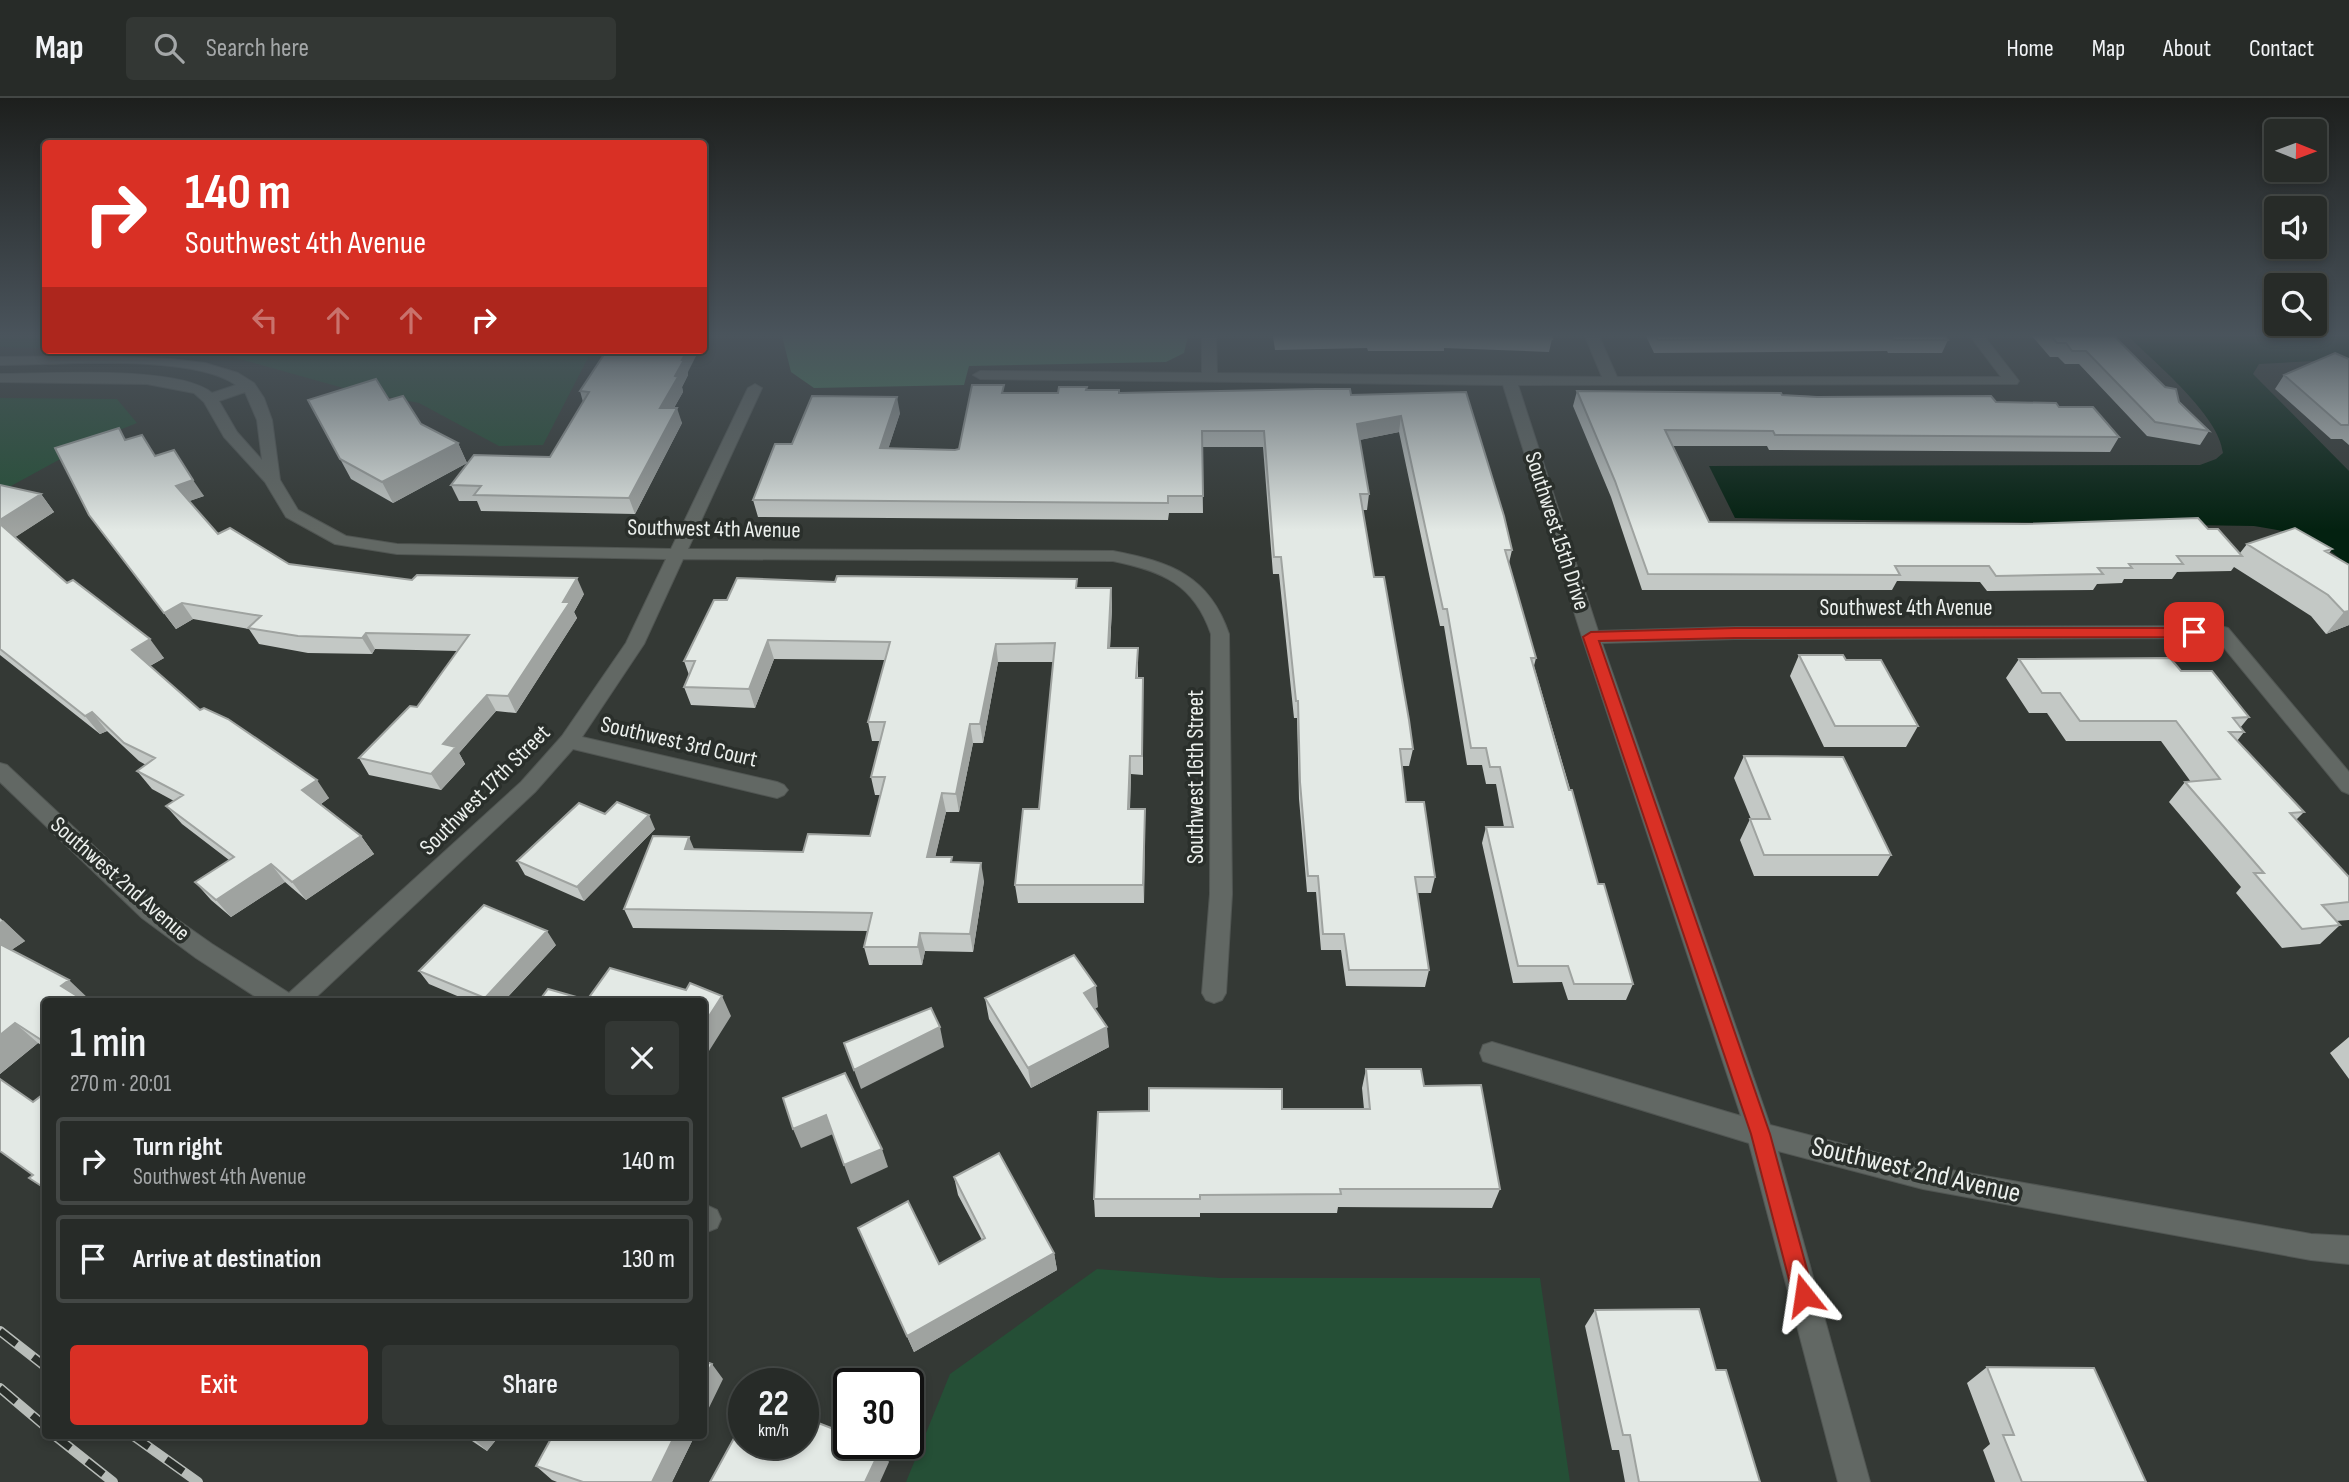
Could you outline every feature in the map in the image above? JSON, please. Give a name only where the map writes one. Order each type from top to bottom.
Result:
[{"type":"street","name":"Southwest 4th Avenue","points":[[212,401],[248,428],[272,480]]},
{"type":"street","name":"Southwest 4th Avenue","points":[[249,401],[248,428],[272,480],[292,513],[341,540],[397,549],[678,554],[1113,556],[1140,561],[1178,577]]},
{"type":"street","name":"Southwest 17th Street","points":[[299,998],[528,787],[569,741],[635,644],[749,401]]},
{"type":"street","name":"Southwest 15th Drive","points":[[1515,401],[1591,637],[1760,1134],[1854,1482]]},
{"type":"street","name":"Southwest 16th Street","points":[[1178,577],[1204,597],[1215,615],[1220,634],[1221,894],[1214,993]]},
{"type":"street","name":"Southwest 4th Avenue","points":[[1591,637],[1735,633],[2221,632],[2349,786]]},
{"type":"street","name":"Southwest 3rd Court","points":[[569,741],[777,790]]},
{"type":"street","name":"Southwest 2nd Avenue","points":[[0,770],[150,912],[277,998]]},
{"type":"street","name":"Southwest 2nd Avenue","points":[[1492,1053],[1760,1134],[1923,1177],[2311,1247],[2349,1251]]},
{"type":"shaded area","points":[[0,401],[118,401],[137,423],[97,439],[0,492]]},
{"type":"shaded area","points":[[407,401],[566,401],[543,445],[499,446],[419,403]]},
{"type":"shaded area","points":[[2193,401],[2279,401],[2349,471],[2349,567],[2328,549],[2306,538],[2254,526],[1735,518],[1709,466],[2200,465],[2223,453],[2219,438]]},
{"type":"shaded area","points":[[1097,1269],[1220,1278],[1540,1278],[1570,1482],[906,1482],[915,1459],[924,1459],[924,1438],[950,1374]]},
{"type":"building","points":[[308,401],[406,401],[421,424],[458,443],[382,482],[340,459]]},
{"type":"building","points":[[584,401],[664,401],[660,408],[677,408],[629,498],[474,495],[481,486],[451,485],[474,455],[550,457]]},
{"type":"building","points":[[810,401],[896,401],[880,448],[959,449],[969,401],[1469,401],[1504,516],[1512,550],[1505,550],[1536,658],[1531,658],[1598,884],[1604,884],[1633,984],[1574,984],[1568,966],[1518,966],[1486,827],[1513,827],[1500,767],[1490,767],[1486,748],[1471,748],[1447,609],[1443,609],[1401,416],[1357,424],[1369,494],[1360,494],[1374,577],[1384,577],[1409,720],[1413,749],[1400,749],[1406,802],[1424,802],[1435,877],[1415,877],[1429,970],[1349,970],[1344,934],[1323,934],[1318,876],[1308,876],[1300,782],[1298,701],[1281,557],[1274,557],[1264,431],[1202,431],[1203,496],[1168,496],[1168,503],[753,500],[775,444],[792,444]]},
{"type":"building","points":[[1581,401],[1995,401],[2056,403],[2059,407],[2093,407],[2119,437],[1775,435],[1773,431],[1665,430],[1709,522],[2025,524],[2198,518],[2208,529],[2218,529],[2242,556],[2177,556],[2183,564],[2129,564],[2132,568],[2098,568],[2103,574],[1996,576],[1989,566],[1895,566],[1900,575],[1648,574],[1615,481]]},
{"type":"building","points":[[2134,401],[2179,401],[2209,431],[2155,422]]},
{"type":"building","points":[[2313,401],[2349,401],[2349,425],[2341,425]]},
{"type":"building","points":[[119,428],[125,440],[142,435],[155,456],[174,450],[193,480],[176,486],[218,534],[230,528],[289,564],[412,580],[417,575],[577,578],[563,602],[570,602],[508,696],[487,695],[443,744],[456,747],[431,774],[359,758],[410,706],[417,707],[469,635],[366,633],[362,638],[298,636],[248,628],[261,616],[182,603],[164,613],[89,515],[55,448]]},
{"type":"building","points":[[0,485],[41,494],[0,520]]},
{"type":"building","points":[[0,524],[67,583],[73,580],[150,639],[132,650],[200,710],[204,708],[228,719],[317,780],[302,790],[361,836],[292,882],[271,864],[216,900],[195,882],[234,857],[166,806],[183,795],[137,771],[155,758],[124,743],[92,712],[85,716],[0,649]]},
{"type":"building","points":[[2295,528],[2332,549],[2325,551],[2349,565],[2349,611],[2344,612],[2328,595],[2247,544]]},
{"type":"building","points":[[837,576],[1077,579],[1076,588],[1111,588],[1108,648],[1138,648],[1136,678],[1143,678],[1142,756],[1130,756],[1128,809],[1145,809],[1143,885],[1015,885],[1023,809],[1039,809],[1055,643],[996,644],[980,724],[970,724],[956,794],[942,793],[927,857],[952,857],[951,862],[981,863],[970,934],[920,933],[918,947],[864,947],[872,913],[624,909],[653,836],[689,837],[685,849],[803,852],[808,834],[870,836],[885,777],[871,777],[885,722],[868,722],[890,642],[768,640],[749,689],[684,687],[695,661],[684,661],[714,600],[727,600],[737,578],[835,582]]},
{"type":"building","points":[[1799,655],[1843,655],[1846,660],[1881,660],[1918,726],[1835,726]]},
{"type":"building","points":[[2170,658],[2181,671],[2212,671],[2249,717],[2233,718],[2244,732],[2229,732],[2304,812],[2290,813],[2349,877],[2349,902],[2322,905],[2340,925],[2302,929],[2254,873],[2264,873],[2185,782],[2220,779],[2176,721],[2080,721],[2060,693],[2042,693],[2019,659]]},
{"type":"building","points":[[1744,756],[1843,757],[1891,855],[1764,855],[1750,819],[1770,819]]},
{"type":"building","points":[[617,802],[649,815],[577,887],[517,861],[579,803],[605,814]]},
{"type":"building","points":[[484,905],[547,931],[485,998],[419,971]]},
{"type":"building","points":[[0,944],[69,980],[61,986],[80,998],[42,998],[42,1040],[15,1023],[0,1035]]},
{"type":"building","points":[[1074,955],[1096,986],[1084,993],[1107,1027],[1028,1068],[985,998]]},
{"type":"building","points":[[610,968],[686,990],[690,983],[722,996],[707,1019],[707,998],[588,998]]},
{"type":"building","points":[[548,989],[580,998],[541,998]]},
{"type":"building","points":[[931,1008],[940,1027],[854,1070],[844,1043]]},
{"type":"building","points":[[1366,1069],[1421,1069],[1424,1086],[1481,1085],[1500,1189],[1340,1189],[1341,1194],[1200,1195],[1200,1199],[1094,1199],[1098,1112],[1149,1111],[1149,1088],[1282,1089],[1282,1109],[1370,1109]]},
{"type":"building","points":[[845,1073],[882,1149],[844,1165],[826,1115],[793,1129],[783,1098]]},
{"type":"building","points":[[0,1079],[33,1102],[42,1095],[42,1186],[29,1178],[33,1175],[0,1151]]},
{"type":"building","points":[[999,1153],[1054,1253],[907,1336],[858,1228],[908,1201],[939,1264],[985,1238],[954,1177]]},
{"type":"building","points":[[1699,1309],[1716,1370],[1726,1370],[1760,1482],[1639,1482],[1630,1435],[1623,1435],[1595,1310]]},
{"type":"building","points":[[1987,1367],[2094,1368],[2146,1482],[2022,1482],[2003,1435],[2014,1435]]},
{"type":"building","points":[[819,1423],[833,1429],[833,1459],[876,1459],[865,1482],[710,1482],[728,1449],[728,1459],[819,1459]]},
{"type":"building","points":[[551,1439],[673,1439],[652,1482],[583,1482],[536,1466]]},
{"type":"railway","points":[[0,1331],[42,1364]]},
{"type":"railway","points":[[0,1388],[42,1424]]},
{"type":"railway","points":[[59,1439],[113,1482]]},
{"type":"railway","points":[[138,1439],[198,1482]]},
{"type":"route","points":[[1804,1295],[1760,1134],[1591,637],[1735,633],[2194,632]]}]
